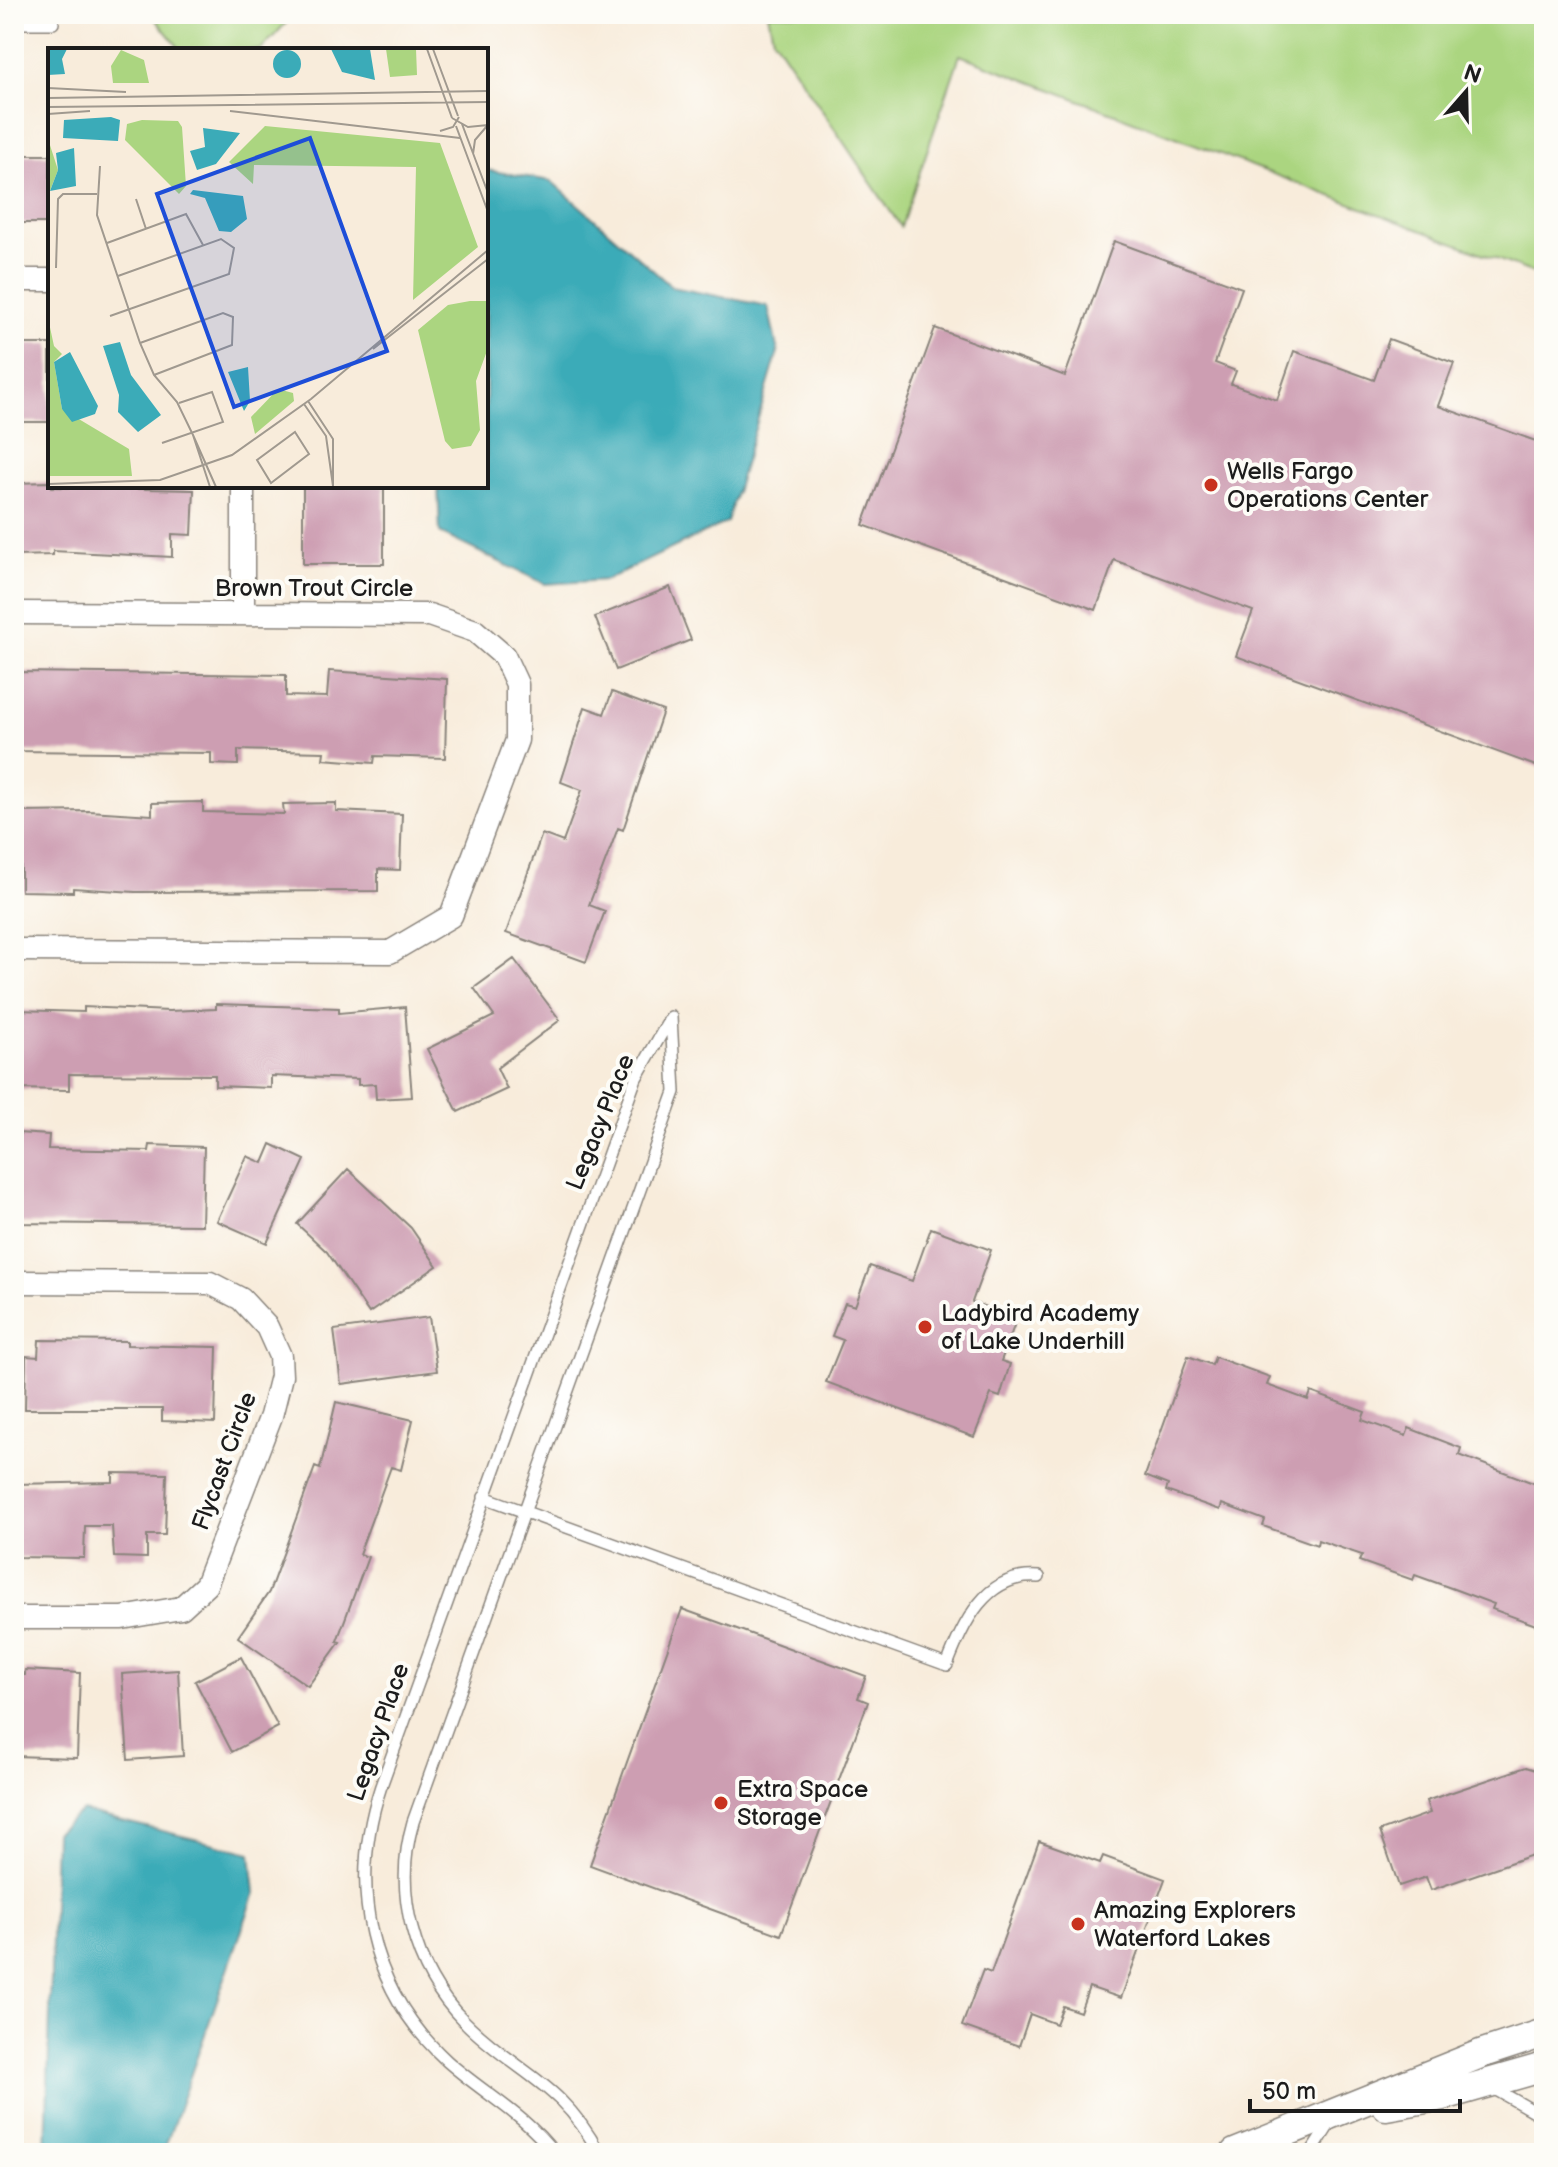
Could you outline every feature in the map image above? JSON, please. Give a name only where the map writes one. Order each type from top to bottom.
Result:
[{"type":"street","points":[[14,280],[48,280]]},
{"type":"street","points":[[243,488],[243,614]]},
{"type":"street","name":"Brown Trout Circle","points":[[14,613],[429,615],[475,631],[504,656],[517,684],[517,740],[451,916],[390,952],[14,950]]},
{"type":"street","name":"Flycast Circle","points":[[14,1282],[210,1283],[241,1299],[267,1327],[280,1356],[281,1376],[271,1416],[206,1585],[181,1608],[122,1618],[14,1618]]},
{"type":"street","points":[[1235,2153],[1335,2116],[1483,2053],[1544,2033]]},
{"type":"street","points":[[1335,2116],[1443,2096],[1544,2067]]},
{"type":"lane","points":[[14,23],[53,23]]},
{"type":"lane","name":"Legacy Place","points":[[554,2153],[527,2123],[449,2062],[414,2025],[379,1964],[366,1914],[364,1869],[376,1801],[484,1497],[636,1078],[671,1017],[675,1092],[413,1822],[407,1856],[407,1899],[421,1957],[444,1999],[472,2028],[564,2101],[599,2153]]},
{"type":"lane","points":[[484,1497],[947,1665],[964,1624],[986,1595],[1010,1582],[1039,1577]]},
{"type":"lane","points":[[1483,2084],[1544,2117]]},
{"type":"lane","points":[[1311,2153],[1335,2116]]},
{"type":"green space","points":[[151,14],[289,14],[287,22],[263,48],[179,48]]},
{"type":"green space","points":[[768,14],[1544,14],[1544,277],[960,55],[901,227],[773,38]]},
{"type":"water","points":[[488,170],[551,181],[672,287],[768,306],[778,352],[727,522],[606,580],[545,584],[440,533],[438,488],[488,488]]},
{"type":"water","points":[[82,1811],[251,1853],[255,1893],[163,2153],[46,2153],[55,1833]]},
{"type":"building","points":[[14,155],[48,155],[48,223],[14,223]]},
{"type":"building","name":"Wells Fargo Operations Center","points":[[1114,241],[1242,288],[1215,363],[1236,371],[1231,384],[1277,400],[1294,351],[1374,380],[1389,339],[1454,363],[1438,406],[1544,444],[1544,769],[1236,656],[1253,611],[1114,560],[1096,610],[863,525],[935,328],[1065,376]]},
{"type":"building","points":[[14,344],[48,344],[48,422],[14,422]]},
{"type":"building","points":[[48,482],[48,488],[194,490],[192,535],[172,534],[172,557],[53,551],[53,555],[14,556],[14,483]]},
{"type":"building","points":[[303,488],[384,488],[384,564],[303,564]]},
{"type":"building","points":[[670,587],[691,640],[616,670],[595,617]]},
{"type":"building","points":[[329,671],[447,679],[445,758],[375,756],[374,763],[323,759],[324,752],[238,750],[238,765],[211,764],[211,753],[14,751],[14,672],[286,675],[286,696],[327,697]]},
{"type":"building","points":[[612,692],[663,711],[623,830],[618,828],[589,905],[605,911],[586,962],[506,933],[542,834],[563,842],[582,790],[561,782],[585,707],[604,714]]},
{"type":"building","points":[[203,802],[203,812],[284,814],[283,804],[336,803],[336,811],[402,814],[400,870],[378,869],[378,891],[135,892],[73,888],[73,892],[21,891],[21,812],[89,811],[152,815],[152,803]]},
{"type":"building","points":[[514,959],[560,1020],[497,1068],[507,1089],[458,1112],[427,1049],[494,1016],[474,988]]},
{"type":"building","points":[[216,1004],[339,1008],[339,1013],[405,1007],[412,1097],[376,1099],[375,1084],[358,1085],[358,1079],[271,1076],[271,1088],[215,1086],[215,1075],[69,1074],[69,1090],[16,1089],[17,1010],[84,1012],[84,1007],[169,1011],[216,1009]]},
{"type":"building","points":[[17,1133],[49,1135],[48,1149],[149,1151],[150,1145],[204,1147],[202,1225],[14,1223]]},
{"type":"building","points":[[271,1144],[305,1160],[267,1243],[217,1221],[247,1156],[263,1163]]},
{"type":"building","points":[[348,1169],[411,1228],[437,1266],[369,1313],[327,1252],[297,1224]]},
{"type":"building","name":"Ladybird Academy of Lake Underhill","points":[[931,1228],[991,1250],[972,1302],[1017,1318],[1001,1361],[1010,1364],[1000,1397],[991,1394],[974,1437],[826,1382],[843,1340],[832,1336],[845,1303],[855,1306],[870,1266],[912,1281]]},
{"type":"building","points":[[429,1317],[437,1371],[341,1384],[334,1330]]},
{"type":"building","points":[[39,1340],[127,1341],[127,1345],[217,1347],[215,1423],[162,1421],[162,1409],[25,1409],[26,1356],[38,1357]]},
{"type":"building","points":[[1188,1356],[1212,1365],[1215,1357],[1270,1377],[1267,1385],[1308,1400],[1311,1392],[1365,1412],[1362,1420],[1406,1436],[1409,1428],[1461,1448],[1459,1455],[1544,1487],[1544,1628],[1492,1609],[1494,1604],[1451,1588],[1415,1575],[1413,1580],[1359,1561],[1362,1555],[1318,1540],[1317,1545],[1263,1526],[1265,1520],[1222,1504],[1220,1510],[1166,1491],[1168,1485],[1145,1476]]},
{"type":"building","points":[[336,1402],[413,1420],[401,1470],[391,1467],[359,1554],[368,1557],[337,1641],[340,1642],[308,1686],[238,1637],[269,1592],[315,1467],[320,1469]]},
{"type":"building","points":[[113,1473],[167,1474],[165,1535],[147,1535],[147,1558],[114,1557],[112,1526],[85,1526],[84,1558],[14,1557],[14,1484],[113,1482]]},
{"type":"building","name":"Extra Space Storage","points":[[682,1609],[866,1676],[858,1698],[868,1702],[781,1935],[590,1865]]},
{"type":"building","points":[[241,1657],[278,1727],[232,1752],[195,1681]]},
{"type":"building","points":[[25,1670],[80,1673],[77,1758],[14,1756],[14,1675],[25,1675]]},
{"type":"building","points":[[178,1670],[183,1756],[128,1760],[122,1674]]},
{"type":"building","points":[[1526,1767],[1539,1771],[1544,1784],[1544,1851],[1431,1890],[1426,1877],[1399,1886],[1380,1831],[1430,1813],[1426,1801]]},
{"type":"building","name":"Amazing Explorers Waterford Lakes","points":[[1039,1841],[1100,1863],[1103,1856],[1165,1879],[1121,1998],[1089,1987],[1080,2012],[1063,2006],[1056,2024],[1030,2014],[1019,2046],[962,2026],[983,1970],[991,1973]]},
{"type":"place","name":"Wells Fargo Operations Center","points":[[1211,485]]},
{"type":"place","name":"Ladybird Academy of Lake Underhill","points":[[925,1327]]},
{"type":"place","name":"Extra Space Storage","points":[[721,1803]]},
{"type":"place","name":"Amazing Explorers Waterford Lakes","points":[[1078,1924]]}]
